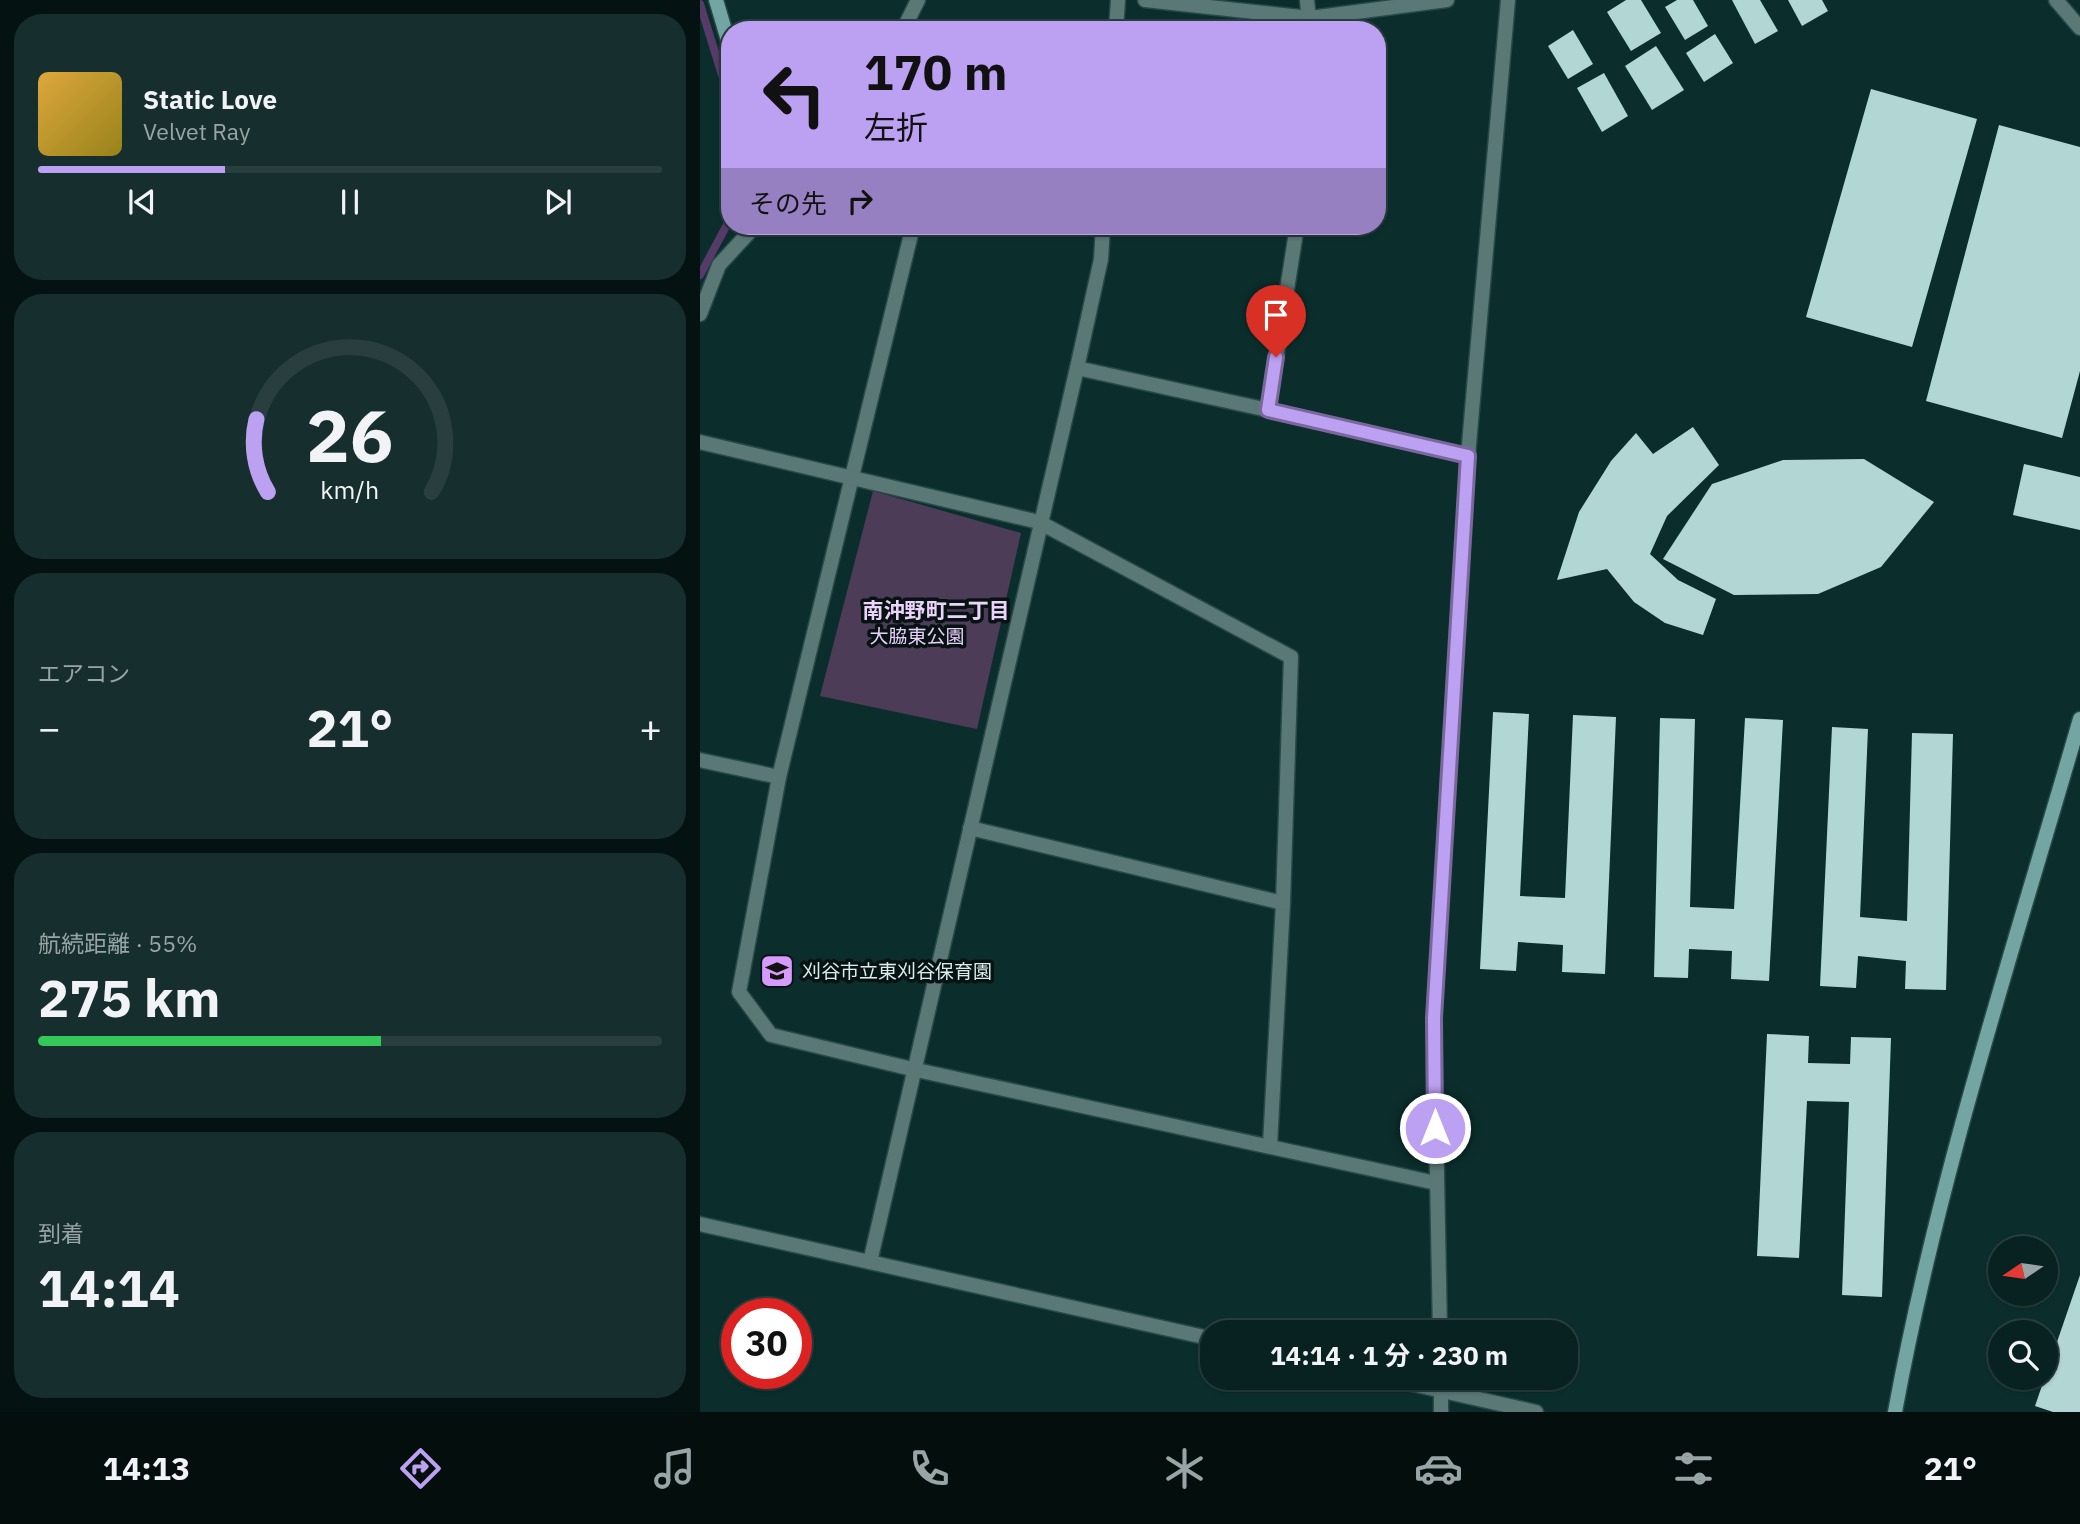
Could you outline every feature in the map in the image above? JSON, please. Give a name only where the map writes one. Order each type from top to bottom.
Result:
[{"type":"street","points":[[716,0],[722,21]]},
{"type":"street","points":[[908,21],[918,0]]},
{"type":"street","points":[[1117,21],[1118,0]]},
{"type":"street","points":[[1145,0],[1289,21]]},
{"type":"street","points":[[1307,0],[1310,21]]},
{"type":"street","points":[[1327,21],[1447,0]]},
{"type":"street","points":[[1440,1320],[1434,1018],[1468,456],[1508,0]]},
{"type":"street","points":[[2056,0],[2080,27]]},
{"type":"street","points":[[700,314],[719,265],[747,235]]},
{"type":"street","points":[[911,235],[779,777],[739,992],[771,1035],[912,1069],[1436,1183]]},
{"type":"street","points":[[870,1262],[912,1069],[1077,368],[1101,259],[1102,235]]},
{"type":"street","points":[[1268,410],[1296,235]]},
{"type":"street","points":[[1077,368],[1468,456]]},
{"type":"street","points":[[700,442],[1039,522],[1291,657],[1283,903],[1270,1145]]},
{"type":"street","points":[[1895,1412],[1916,1302],[1975,1081],[2080,719]]},
{"type":"street","points":[[700,760],[779,777]]},
{"type":"street","points":[[970,828],[1283,903]]},
{"type":"street","points":[[700,1224],[1200,1336]]},
{"type":"street","points":[[1441,1390],[1441,1412]]},
{"type":"street","points":[[1461,1390],[1536,1412]]},
{"type":"green space","name":"大脇東公園","points":[[873,491],[1021,533],[977,729],[820,696]]},
{"type":"building","points":[[1626,0],[1641,0],[1661,33],[1631,51],[1607,12]]},
{"type":"building","points":[[1677,0],[1693,0],[1708,26],[1685,40],[1665,7]]},
{"type":"building","points":[[1732,0],[1760,0],[1778,31],[1755,44]]},
{"type":"building","points":[[1788,0],[1822,0],[1828,11],[1802,26]]},
{"type":"building","points":[[1573,30],[1593,64],[1568,79],[1548,46]]},
{"type":"building","points":[[1715,34],[1733,63],[1704,82],[1686,53]]},
{"type":"building","points":[[1656,46],[1684,90],[1652,110],[1625,66]]},
{"type":"building","points":[[1604,73],[1628,116],[1602,132],[1577,88]]},
{"type":"building","points":[[1871,89],[1977,119],[1912,347],[1806,317]]},
{"type":"building","points":[[1999,125],[2080,147],[2080,371],[2062,438],[1926,401]]},
{"type":"building","points":[[1693,427],[1719,465],[1667,516],[1650,554],[1678,580],[1716,599],[1703,635],[1665,623],[1634,602],[1607,569],[1557,580],[1579,512],[1611,461],[1636,433],[1653,454]]},
{"type":"building","points":[[1864,459],[1934,502],[1881,567],[1818,594],[1734,595],[1663,559],[1712,484],[1783,460]]},
{"type":"building","points":[[2024,464],[2080,477],[2080,530],[2013,515]]},
{"type":"building","points":[[1493,712],[1529,714],[1520,896],[1565,898],[1573,715],[1616,717],[1605,974],[1562,972],[1563,945],[1518,942],[1516,971],[1480,969]]},
{"type":"building","points":[[1660,718],[1695,719],[1690,907],[1734,909],[1745,718],[1783,720],[1769,981],[1731,979],[1732,951],[1689,949],[1688,978],[1654,977]]},
{"type":"building","points":[[1832,727],[1868,729],[1860,917],[1907,921],[1912,733],[1953,734],[1946,990],[1905,989],[1906,961],[1858,956],[1856,988],[1820,986]]},
{"type":"building","points":[[1767,1034],[1809,1036],[1808,1063],[1850,1064],[1851,1037],[1891,1038],[1882,1297],[1842,1295],[1849,1102],[1807,1101],[1799,1258],[1757,1256]]},
{"type":"building","points":[[2080,1275],[2080,1412],[2053,1412],[2035,1406],[2040,1390],[2058,1390],[2058,1339]]},
{"type":"waterway","points":[[700,4],[721,72]]},
{"type":"waterway","points":[[700,275],[721,235]]},
{"type":"place","name":"刈谷市立東刈谷保育園","points":[[777,971]]},
{"type":"district","name":"南沖野町二丁目","points":[[936,611]]},
{"type":"route","points":[[1276,357],[1268,410],[1468,456],[1434,1018],[1435,1128]]}]
